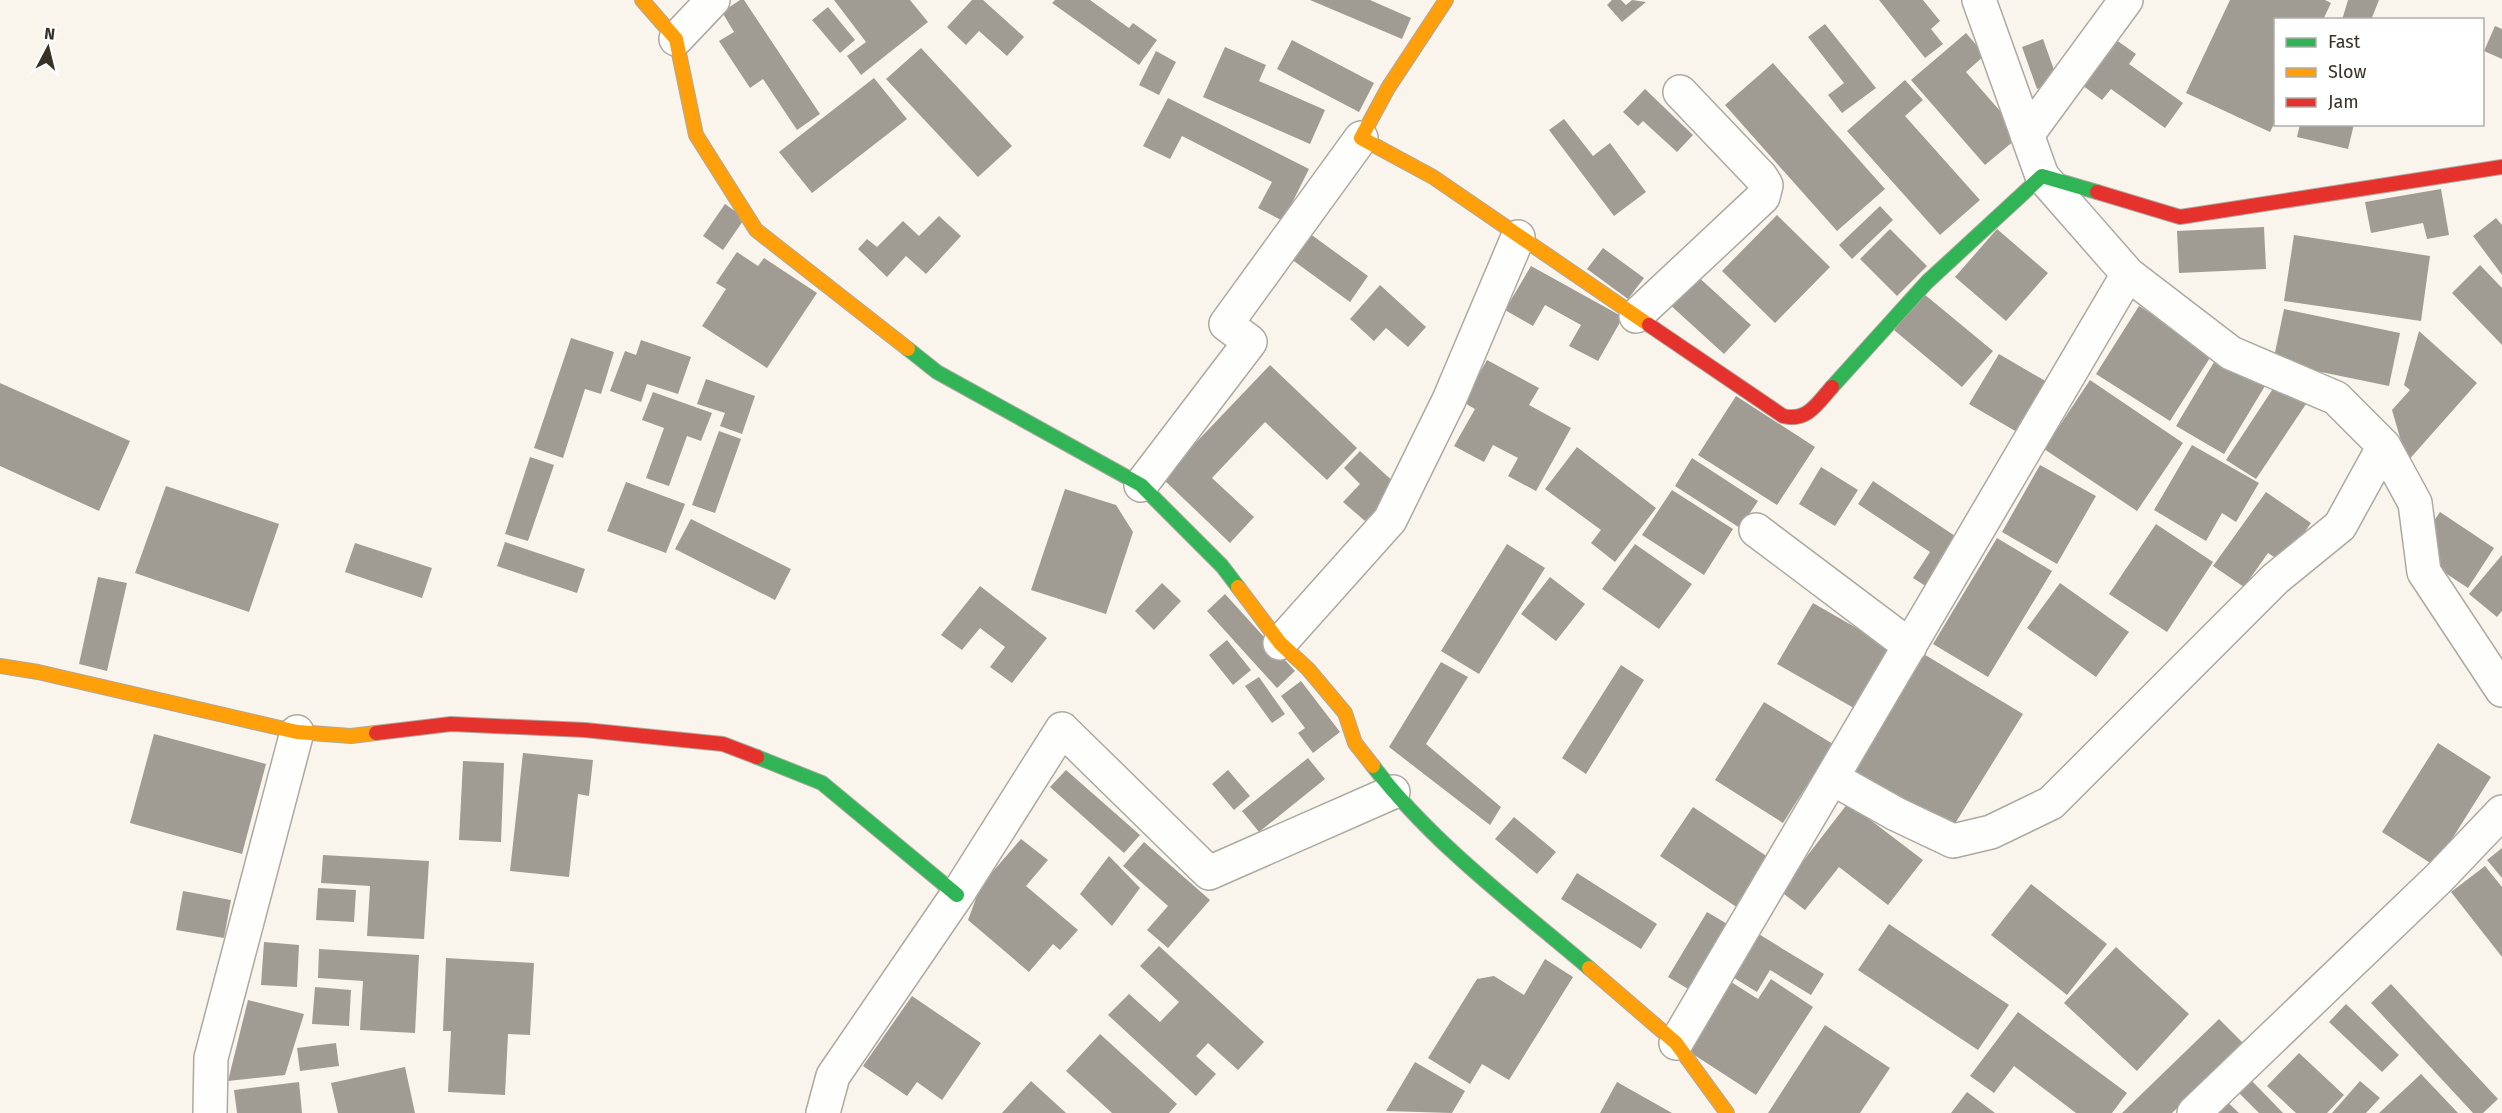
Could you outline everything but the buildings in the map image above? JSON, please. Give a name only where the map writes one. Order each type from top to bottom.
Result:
[{"type":"street","points":[[642,0],[676,39],[696,135],[756,230],[937,372],[1142,485],[1222,566],[1280,643],[1308,669],[1345,713],[1355,743],[1393,792],[1460,858],[1676,1043],[1727,1113]]},
{"type":"street","points":[[676,39],[713,0]]},
{"type":"street","points":[[1142,485],[1250,342],[1226,324],[1361,138],[1388,88],[1446,0]]},
{"type":"street","points":[[1979,0],[2042,176],[2128,274],[2231,353],[2336,398],[2384,446],[2415,503],[2424,572],[2502,690]]},
{"type":"street","points":[[2027,135],[2126,0]]},
{"type":"street","points":[[1636,316],[1763,196],[1766,185],[1680,92]]},
{"type":"street","points":[[1361,138],[1433,177],[1783,416],[1796,419],[1808,415],[1927,282],[2042,176]]},
{"type":"street","points":[[2042,176],[2180,217],[2502,167]]},
{"type":"street","points":[[1280,643],[1390,520],[1449,400],[1518,237]]},
{"type":"street","points":[[1676,1043],[2128,274]]},
{"type":"street","points":[[1832,778],[1896,814],[1953,841],[1991,832],[2051,803],[2275,579],[2340,525],[2384,446]]},
{"type":"street","points":[[1756,530],[1910,646]]},
{"type":"street","points":[[0,666],[38,672],[297,732],[351,736],[451,724],[585,730],[723,744],[822,783],[957,895]]},
{"type":"street","points":[[822,1113],[833,1076],[957,895],[1062,729],[1209,873],[1393,792]]},
{"type":"street","points":[[210,1113],[211,1058],[297,732]]},
{"type":"street","points":[[2194,1113],[2439,878],[2502,812]]},
{"type":"traffic: fast","points":[[1832,387],[1927,282],[2042,176],[2097,192]]},
{"type":"traffic: fast","points":[[908,349],[937,372],[1141,485],[1222,566],[1238,587]]},
{"type":"traffic: fast","points":[[757,757],[822,783],[957,895]]},
{"type":"traffic: fast","points":[[1373,766],[1396,794],[1448,848],[1589,968]]},
{"type":"traffic: slow","points":[[642,0],[676,39],[696,135],[756,230],[908,349]]},
{"type":"traffic: slow","points":[[1446,0],[1388,88],[1361,138],[1433,177],[1649,325]]},
{"type":"traffic: slow","points":[[1238,587],[1280,643],[1308,669],[1345,713],[1355,743],[1373,766]]},
{"type":"traffic: slow","points":[[0,666],[38,672],[297,732],[351,736],[376,733]]},
{"type":"traffic: slow","points":[[1589,968],[1676,1043],[1727,1113]]},
{"type":"traffic: jam","points":[[2097,192],[2180,217],[2502,167]]},
{"type":"traffic: jam","points":[[1649,325],[1783,416],[1805,414],[1832,387]]},
{"type":"traffic: jam","points":[[376,733],[451,724],[585,730],[723,744],[757,757]]}]
